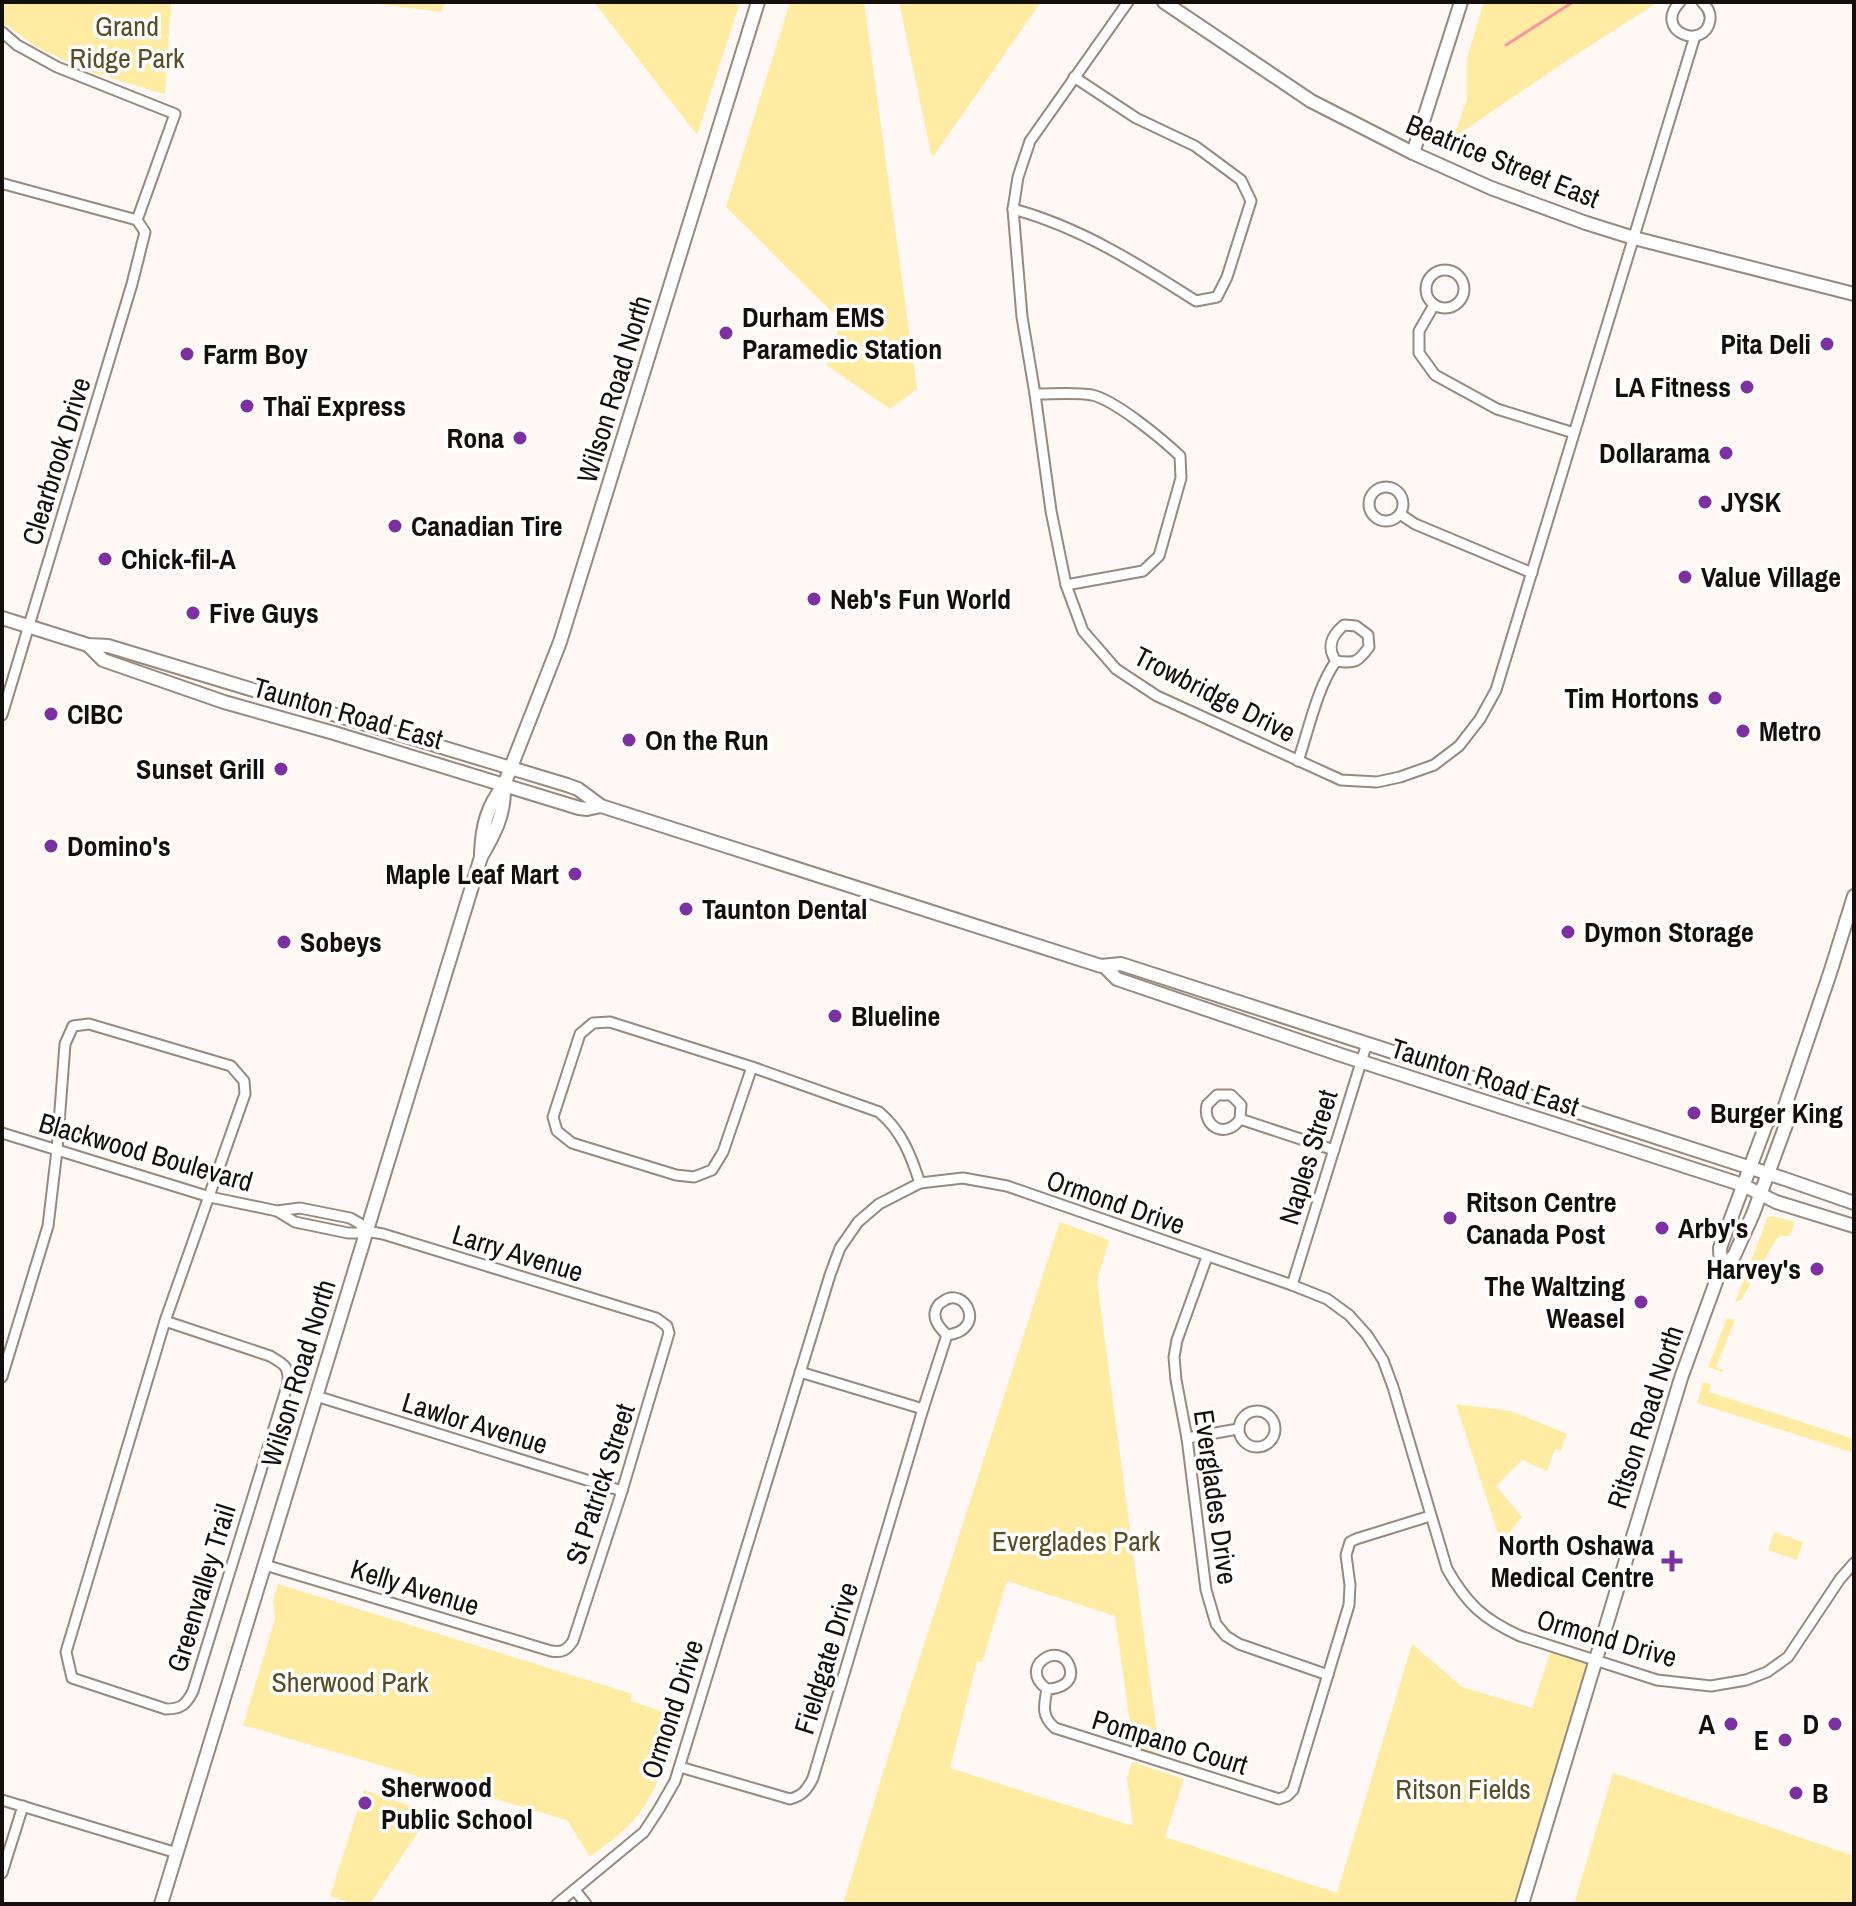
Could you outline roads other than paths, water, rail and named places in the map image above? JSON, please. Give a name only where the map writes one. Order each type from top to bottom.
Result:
[{"type":"main road","name":"Wilson Road North","points":[[161,1904],[481,857],[495,833],[505,804],[504,785],[510,767],[560,642],[758,2]]},
{"type":"main road","name":"Beatrice Street East","points":[[1164,2],[1311,101],[1478,183],[1634,238],[1854,294]]},
{"type":"main road","points":[[1413,153],[1461,2]]},
{"type":"main road","name":"Taunton Road East","points":[[2,618],[88,645],[108,646],[510,767],[578,789],[601,806],[1104,966],[1121,964],[1854,1203]]},
{"type":"main road","name":"Taunton Road East","points":[[88,645],[103,660],[224,702],[579,808],[601,806]]},
{"type":"main road","name":"Ritson Road North","points":[[1522,1904],[1690,1347],[1721,1268],[1720,1248],[1767,1122],[1783,1112],[1854,896]]},
{"type":"main road","name":"Taunton Road East","points":[[1104,966],[1117,979],[1743,1185],[1776,1202],[1854,1226]]},
{"type":"main road","name":"Ritson Road North","points":[[1721,1268],[1734,1256],[1761,1194],[1787,1122],[1783,1112]]},
{"type":"street","name":"Trowbridge Drive","points":[[1128,2],[1030,141],[1018,177],[1013,209],[1022,317],[1051,511],[1066,585],[1083,631],[1116,669],[1157,696],[1341,780],[1377,782],[1434,765],[1459,746],[1480,719],[1496,690],[1695,36],[1702,33],[1709,23],[1709,11],[1702,2]]},
{"type":"street","points":[[1680,2],[1672,14],[1674,27],[1684,35],[1695,36]]},
{"type":"street","points":[[2,32],[17,45],[57,67],[175,114],[137,220],[4,184]]},
{"type":"street","points":[[1013,209],[1038,216],[1119,252],[1196,301],[1217,297],[1227,277],[1251,201],[1241,180],[1195,146],[1136,118],[1074,77]]},
{"type":"street","name":"Clearbrook Drive","points":[[2,715],[132,284],[145,232],[137,220]]},
{"type":"street","points":[[1442,270],[1455,273],[1463,283],[1461,300],[1446,309],[1434,305],[1426,295],[1427,282],[1442,270]]},
{"type":"street","points":[[1434,305],[1419,331],[1419,353],[1435,375],[1497,409],[1574,433]]},
{"type":"street","points":[[1035,394],[1093,395],[1129,415],[1163,439],[1180,456],[1181,478],[1159,556],[1143,571],[1066,585]]},
{"type":"street","points":[[1400,514],[1415,524],[1532,573]]},
{"type":"street","points":[[1344,625],[1356,626],[1368,635],[1369,647],[1360,660],[1349,663],[1336,661],[1330,644],[1334,633],[1344,625]]},
{"type":"street","points":[[1298,761],[1323,685],[1336,661]]},
{"type":"street","points":[[752,1067],[723,1152],[712,1170],[694,1177],[676,1175],[572,1143],[557,1131],[553,1117],[580,1034],[593,1023],[610,1022],[752,1067],[879,1112],[892,1123],[903,1139],[920,1183]]},
{"type":"street","name":"Greenvalley Trail","points":[[57,1150],[65,1044],[73,1026],[89,1024],[231,1066],[244,1081],[245,1094],[165,1321],[66,1652],[72,1678],[166,1709],[179,1709],[187,1703],[193,1691],[288,1383],[288,1373],[283,1364],[270,1356],[165,1321]]},
{"type":"street","name":"Naples Street","points":[[1292,1285],[1367,1043]]},
{"type":"street","points":[[1240,1119],[1334,1150]]},
{"type":"street","name":"Blackwood Boulevard","points":[[2,1133],[210,1197],[277,1211],[300,1208],[350,1218],[366,1231],[348,1233],[295,1222],[277,1211]]},
{"type":"street","points":[[2,1377],[48,1226],[57,1150]]},
{"type":"street","name":"Ormond Drive","points":[[557,1904],[644,1832],[667,1795],[680,1767],[840,1248],[858,1222],[879,1204],[920,1183],[963,1178],[1007,1186],[1292,1285],[1340,1307],[1367,1335],[1383,1360],[1447,1569],[1461,1593],[1481,1614],[1520,1636],[1657,1680],[1711,1686],[1746,1680],[1767,1672],[1788,1657],[1854,1563]]},
{"type":"street","name":"Larry Avenue","points":[[366,1231],[656,1318]]},
{"type":"street","name":"Everglades Drive","points":[[1207,1257],[1177,1340],[1174,1357],[1206,1590],[1216,1624],[1226,1636],[1239,1644],[1328,1675]]},
{"type":"street","name":"St Patrick Street","points":[[551,1651],[564,1651],[573,1641],[622,1491],[668,1341],[667,1326],[656,1318]]},
{"type":"street","name":"Fieldgate Drive","points":[[680,1767],[790,1799],[799,1797],[808,1789],[947,1335]]},
{"type":"street","points":[[800,1372],[923,1409]]},
{"type":"street","name":"Lawlor Avenue","points":[[316,1396],[622,1491]]},
{"type":"street","points":[[1257,1410],[1268,1414],[1275,1429],[1271,1441],[1254,1447],[1243,1441],[1238,1429],[1246,1414],[1257,1410]]},
{"type":"street","points":[[1187,1438],[1238,1429]]},
{"type":"street","points":[[1328,1675],[1349,1605],[1346,1555],[1350,1542],[1430,1516]]},
{"type":"street","name":"Kelly Avenue","points":[[265,1565],[551,1651]]},
{"type":"street","name":"Pompano Court","points":[[1047,1689],[1044,1715],[1055,1728],[1279,1799],[1293,1790],[1328,1675]]},
{"type":"street","points":[[2,1800],[177,1853]]},
{"type":"street","points":[[2,1873],[23,1806]]},
{"type":"street","points":[[575,1890],[586,1904]]},
{"type":"waterway","points":[[1506,45],[1573,2]]},
{"type":"place","name":"Durham EMS Paramedic Station","points":[[726,333]]},
{"type":"place","name":"Pita Deli","points":[[1827,344]]},
{"type":"place","name":"Farm Boy","points":[[187,354]]},
{"type":"place","name":"LA Fitness","points":[[1747,387]]},
{"type":"place","name":"Thaï Express","points":[[247,406]]},
{"type":"place","name":"Rona","points":[[520,438]]},
{"type":"place","name":"Dollarama","points":[[1726,453]]},
{"type":"place","name":"JYSK","points":[[1705,502]]},
{"type":"place","name":"Canadian Tire","points":[[395,526]]},
{"type":"place","name":"Chick-fil-A","points":[[105,559]]},
{"type":"place","name":"Value Village","points":[[1685,577]]},
{"type":"place","name":"Neb's Fun World","points":[[814,599]]},
{"type":"place","name":"Five Guys","points":[[193,613]]},
{"type":"place","name":"Tim Hortons","points":[[1715,698]]},
{"type":"place","name":"CIBC","points":[[51,714]]},
{"type":"place","name":"Metro","points":[[1743,731]]},
{"type":"place","name":"On the Run","points":[[629,740]]},
{"type":"place","name":"Sunset Grill","points":[[281,769]]},
{"type":"place","name":"Domino's","points":[[51,846]]},
{"type":"place","name":"Maple Leaf Mart","points":[[575,874]]},
{"type":"place","name":"Taunton Dental","points":[[686,909]]},
{"type":"place","name":"Dymon Storage","points":[[1568,932]]},
{"type":"place","name":"Sobeys","points":[[284,942]]},
{"type":"place","name":"Blueline","points":[[835,1016]]},
{"type":"place","name":"Burger King","points":[[1694,1113]]},
{"type":"place","name":"Ritson Centre Canada Post","points":[[1450,1218]]},
{"type":"place","name":"Arby's","points":[[1662,1228]]},
{"type":"place","name":"Harvey's","points":[[1817,1269]]},
{"type":"place","name":"The Waltzing Weasel","points":[[1641,1302]]},
{"type":"place","name":"North Oshawa Medical Centre","points":[[1672,1561]]},
{"type":"place","name":"A","points":[[1731,1724]]},
{"type":"place","name":"D","points":[[1835,1724]]},
{"type":"place","name":"E","points":[[1785,1740]]},
{"type":"place","name":"B","points":[[1796,1793]]},
{"type":"place","name":"Sherwood Public School","points":[[365,1803]]},
{"type":"park label","name":"Grand Ridge Park","points":[[127,42]]},
{"type":"park label","name":"Everglades Park","points":[[1076,1541]]},
{"type":"park label","name":"Sherwood Park","points":[[350,1682]]},
{"type":"park label","name":"Ritson Fields","points":[[1463,1789]]}]
